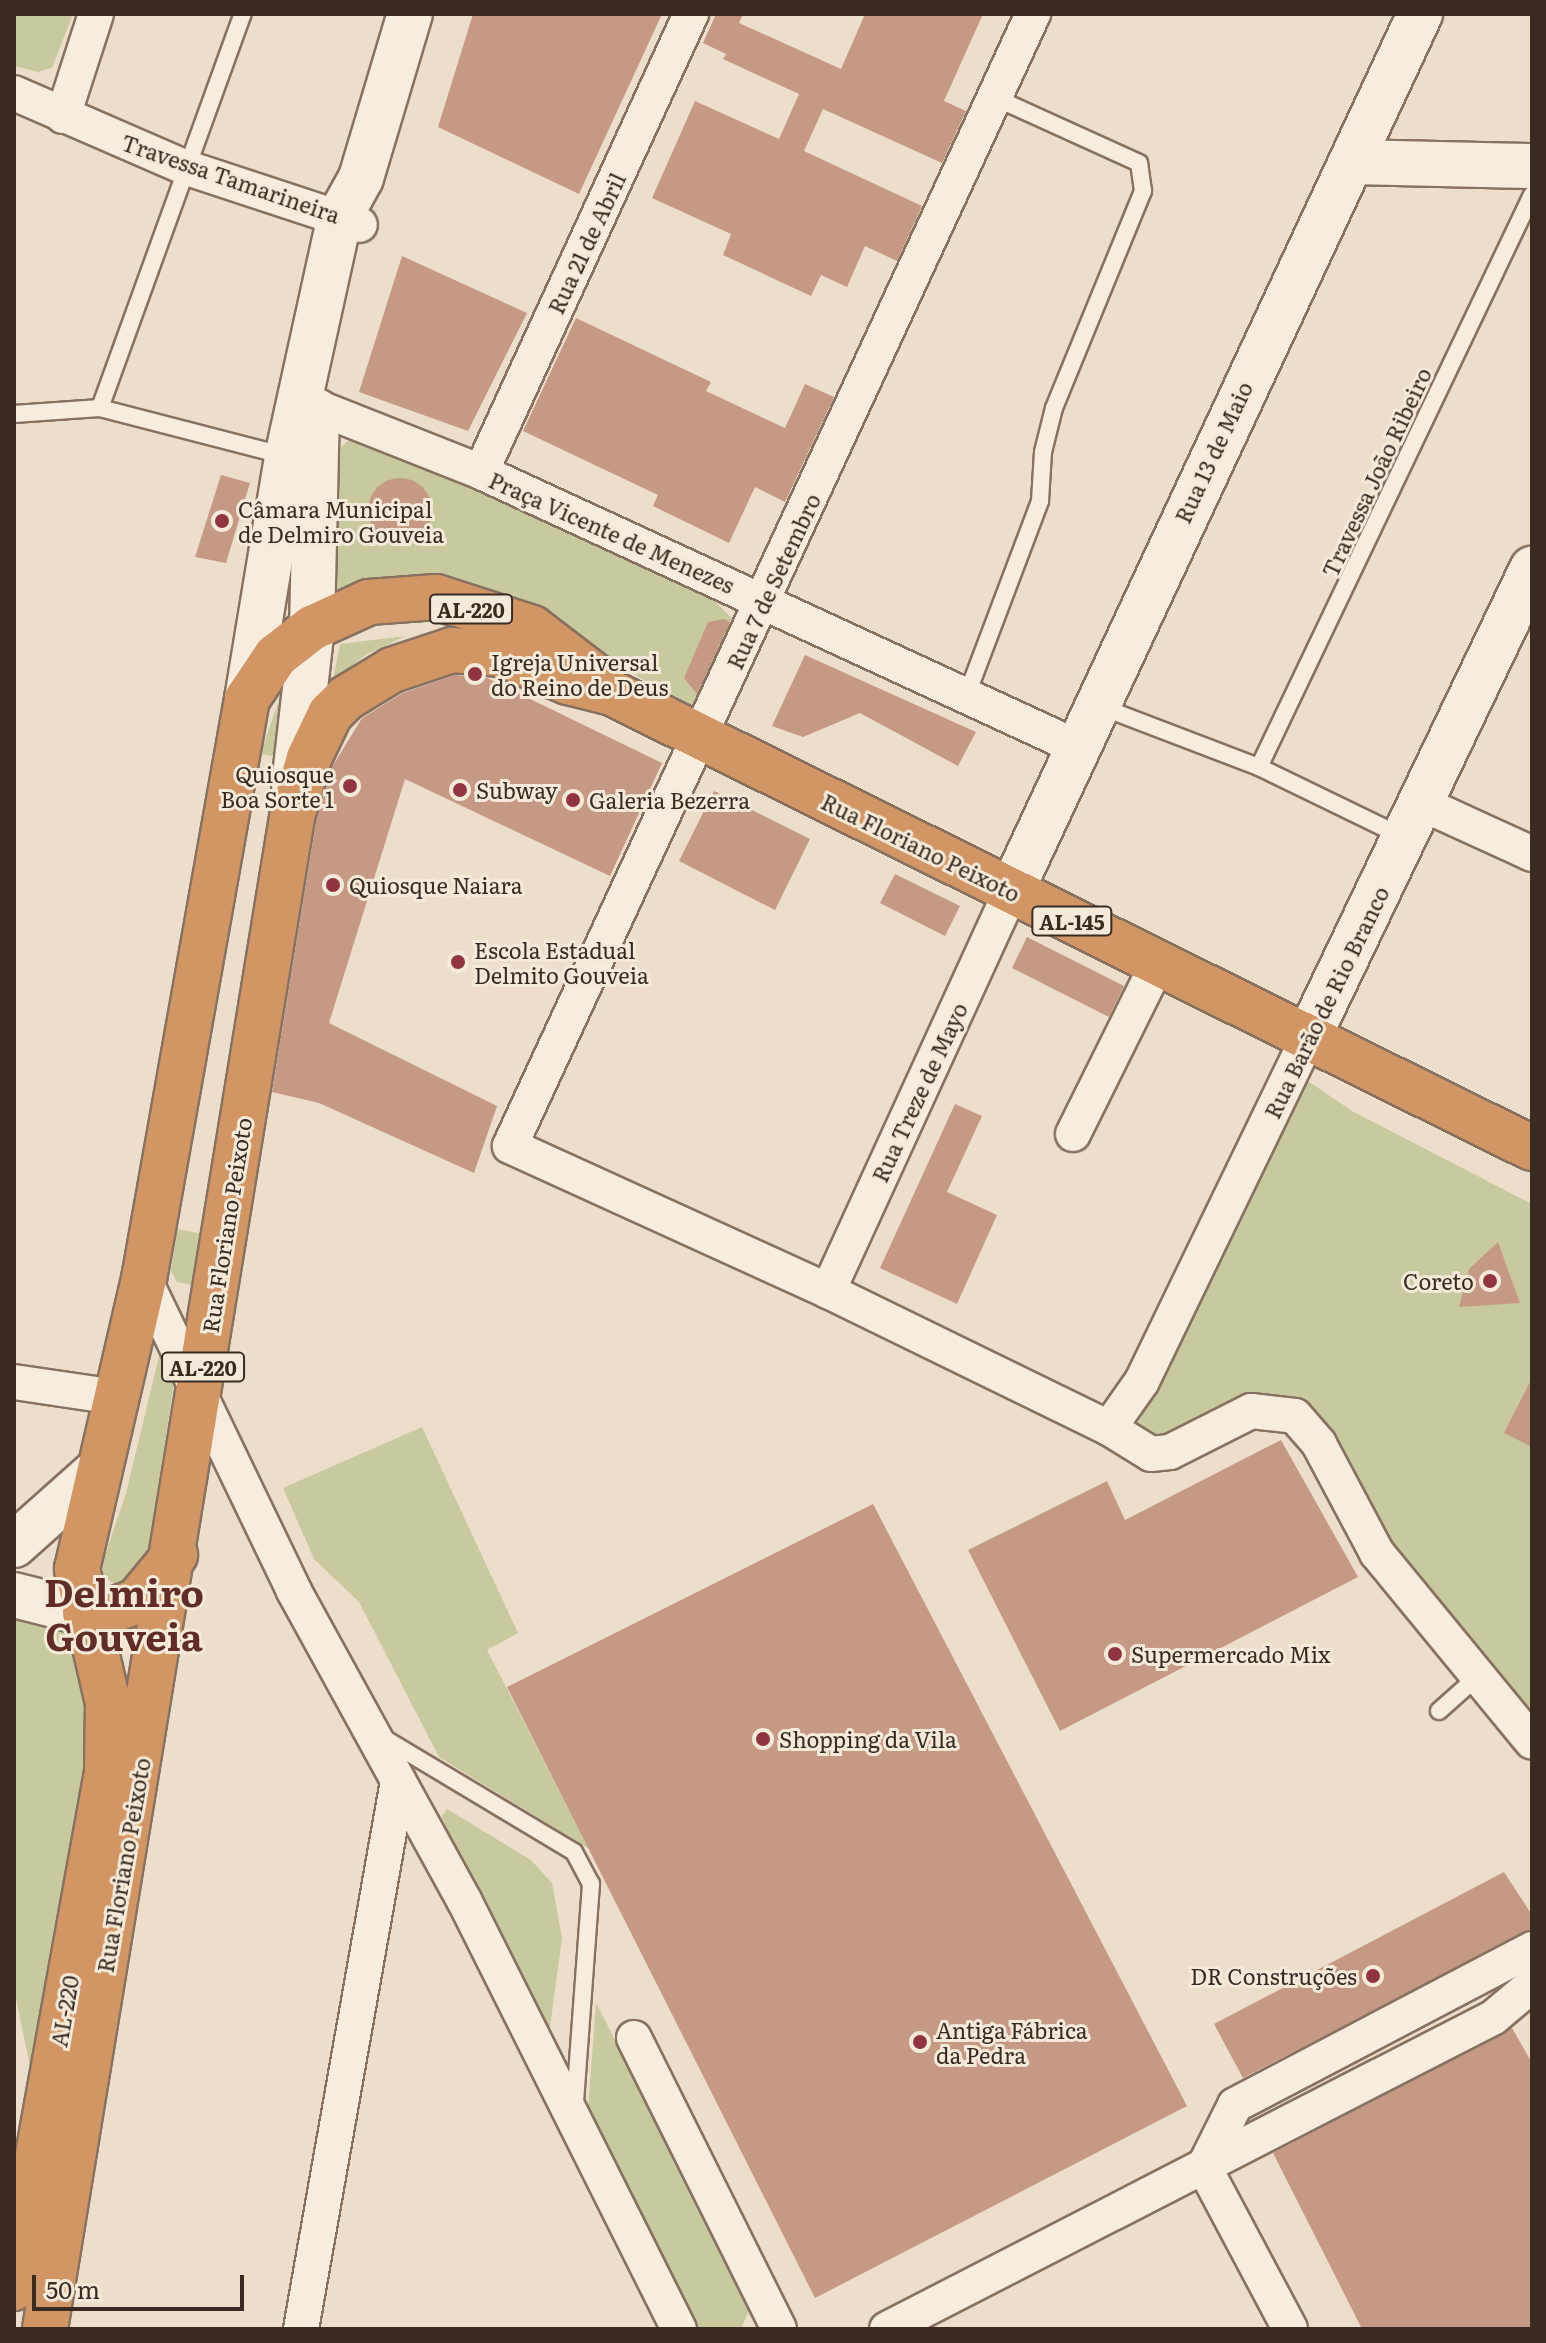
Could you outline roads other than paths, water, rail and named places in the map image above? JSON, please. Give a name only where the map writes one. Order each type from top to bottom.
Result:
[{"type":"highway","name":"Rua Floriano Peixoto","points":[[247,699],[276,656],[312,628],[369,602],[436,597],[532,628],[612,693],[1532,1148]]},
{"type":"highway","name":"Rua Floriano Peixoto","points":[[45,2329],[175,1555],[292,817],[309,758],[330,714],[392,670],[452,650],[501,654],[568,682],[612,693]]},
{"type":"highway","name":"AL-220","points":[[14,2288],[107,1772],[108,1703],[77,1569],[97,1471],[144,1279],[247,699]]},
{"type":"highway","points":[[194,1001],[261,1015]]},
{"type":"highway","points":[[85,1613],[103,1614],[137,1601],[175,1555]]},
{"type":"street","points":[[63,116],[96,14]]},
{"type":"street","points":[[247,699],[287,457],[361,178],[410,14]]},
{"type":"street","name":"Rua 21 de Abril","points":[[481,472],[691,14]]},
{"type":"street","name":"Rua 7 de Setembro","points":[[828,1291],[510,1146],[765,600],[1033,14]]},
{"type":"street","name":"Rua 13 de Maio","points":[[1011,892],[1420,14]]},
{"type":"street","name":"Travessa Tamarineira","points":[[14,93],[184,167],[350,220]]},
{"type":"street","points":[[1352,162],[1532,166]]},
{"type":"street","points":[[292,817],[312,628],[317,407],[350,220]]},
{"type":"street","name":"Praça Vicente de Menezes","points":[[317,407],[481,472],[765,600],[1077,747]]},
{"type":"street","name":"Rua Barão de Rio Branco","points":[[1109,1428],[1142,1381],[1414,821],[1532,569]]},
{"type":"street","points":[[1414,821],[1532,854]]},
{"type":"street","name":"Rua Treze de Mayo","points":[[828,1291],[1011,892]]},
{"type":"street","points":[[1073,1134],[1158,963]]},
{"type":"street","points":[[144,1279],[198,1397],[294,1591],[398,1781],[574,2118],[679,2329]]},
{"type":"street","points":[[828,1291],[1109,1428],[1151,1454],[1170,1452],[1251,1411],[1295,1416],[1319,1444],[1377,1553],[1532,1742]]},
{"type":"street","points":[[14,1382],[115,1397]]},
{"type":"street","points":[[14,1545],[97,1471]]},
{"type":"street","points":[[14,1595],[85,1613]]},
{"type":"street","points":[[301,2329],[398,1781]]},
{"type":"street","points":[[1204,2167],[1235,2105],[1532,1949]]},
{"type":"street","points":[[887,2329],[1494,2017],[1532,1985]]},
{"type":"street","points":[[634,2038],[779,2329]]},
{"type":"street","points":[[1204,2167],[1290,2329]]},
{"type":"lane","points":[[100,408],[184,167],[243,14]]},
{"type":"lane","points":[[966,697],[1040,501],[1043,452],[1054,408],[1143,191],[1139,163],[996,98]]},
{"type":"lane","name":"Travessa João Ribeiro","points":[[1259,767],[1532,195]]},
{"type":"lane","points":[[14,414],[100,408],[287,457]]},
{"type":"lane","points":[[1098,706],[1414,821]]},
{"type":"lane","points":[[1439,1711],[1477,1677]]},
{"type":"lane","points":[[370,1730],[574,1852],[591,1884],[574,2118]]},
{"type":"place","name":"Câmara Municipal de Delmiro Gouveia","points":[[222,521]]},
{"type":"place","name":"Igreja Universal do Reino de Deus","points":[[475,674]]},
{"type":"place","name":"Quiosque Boa Sorte 1","points":[[350,786]]},
{"type":"place","name":"Subway","points":[[460,790]]},
{"type":"place","name":"Galeria Bezerra","points":[[573,800]]},
{"type":"place","name":"Quiosque Naiara","points":[[333,885]]},
{"type":"place","name":"Escola Estadual Delmito Gouveia","points":[[458,962]]},
{"type":"place","name":"Coreto","points":[[1490,1281]]},
{"type":"place","name":"Supermercado Mix","points":[[1115,1654]]},
{"type":"place","name":"Shopping da Vila","points":[[763,1739]]},
{"type":"place","name":"DR Construções","points":[[1373,1976]]},
{"type":"place","name":"Antiga Fábrica da Pedra","points":[[920,2042]]},
{"type":"district","name":"Delmiro Gouveia","points":[[124,1613]]}]
